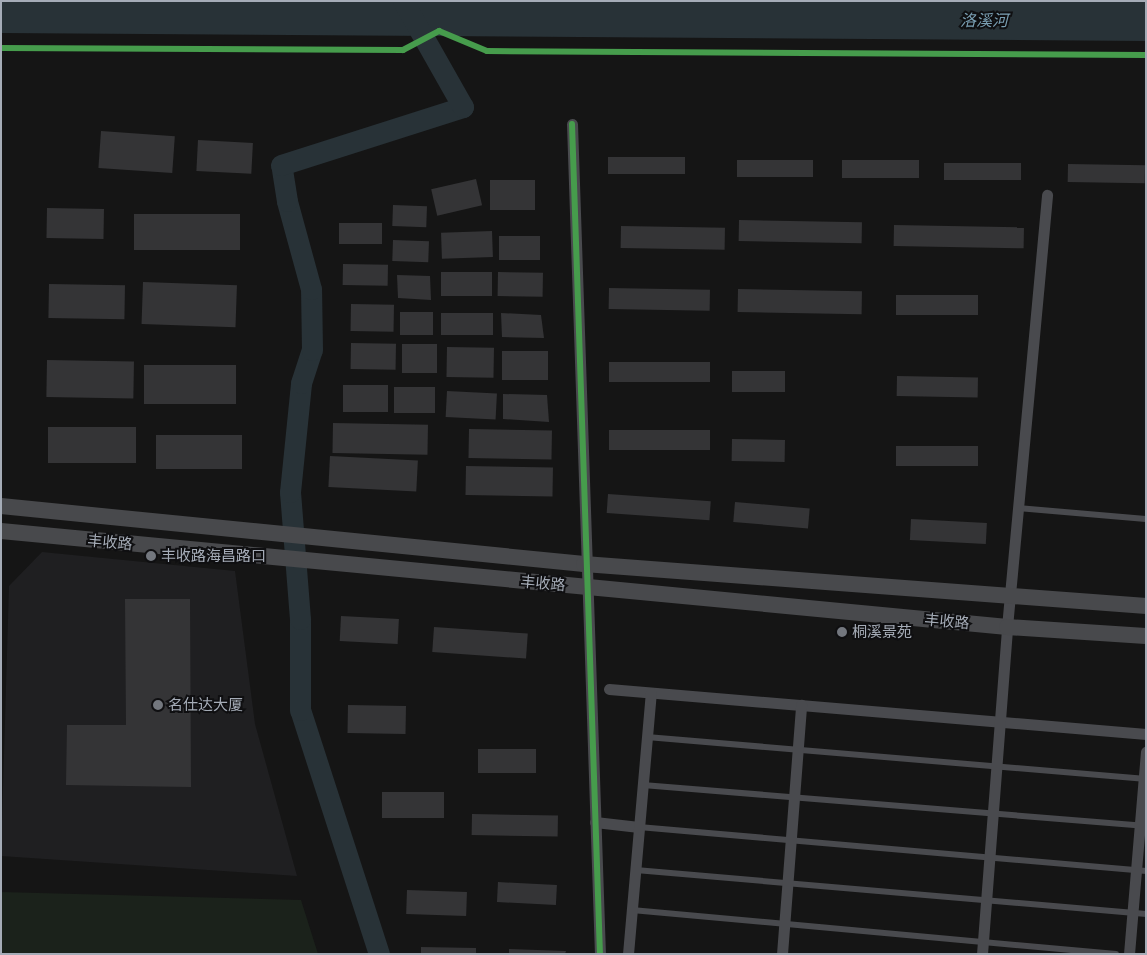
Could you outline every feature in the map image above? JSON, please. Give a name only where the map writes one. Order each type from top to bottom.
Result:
[{"type":"main road","name":"丰收路","points":[[1,506],[584,564],[1146,606]]},
{"type":"main road","name":"丰收路","points":[[1,531],[1007,627],[1146,636]]},
{"type":"street","points":[[572,124],[584,564],[600,954]]},
{"type":"street","points":[[983,948],[1007,627],[1047,195]]},
{"type":"street","points":[[609,690],[1146,734]]},
{"type":"street","points":[[628,954],[651,693]]},
{"type":"street","points":[[782,954],[801,705]]},
{"type":"street","points":[[1129,954],[1132,913],[1141,871],[1146,752]]},
{"type":"street","points":[[594,822],[640,827]]},
{"type":"lane","points":[[1018,508],[1146,519]]},
{"type":"lane","points":[[647,736],[1145,779]]},
{"type":"lane","points":[[643,785],[1143,825]]},
{"type":"lane","points":[[640,827],[1141,871]]},
{"type":"lane","points":[[636,870],[1146,914]]},
{"type":"lane","points":[[632,910],[785,924],[983,948],[1116,954]]},
{"type":"shaded area","points":[[42,552],[235,571],[255,724],[297,876],[1,856],[9,586]]},
{"type":"shaded area","points":[[1,892],[301,900],[318,954],[1,954]]},
{"type":"water","name":"洛溪河","points":[[1,1],[1146,1],[1146,41],[1,33]]},
{"type":"building","points":[[101,131],[175,136],[172,173],[98,168]]},
{"type":"building","points":[[198,140],[253,143],[251,174],[196,171]]},
{"type":"building","points":[[608,157],[685,157],[685,174],[608,174]]},
{"type":"building","points":[[737,160],[813,160],[813,177],[737,177]]},
{"type":"building","points":[[842,160],[919,160],[919,178],[842,178]]},
{"type":"building","points":[[944,163],[1021,163],[1021,180],[944,180]]},
{"type":"building","points":[[1068,164],[1145,165],[1145,183],[1068,182]]},
{"type":"building","points":[[476,179],[482,205],[437,216],[431,189]]},
{"type":"building","points":[[490,180],[535,180],[535,210],[490,210]]},
{"type":"building","points":[[393,205],[427,206],[426,227],[392,226]]},
{"type":"building","points":[[47,208],[104,209],[103,239],[46,238]]},
{"type":"building","points":[[134,214],[240,214],[240,250],[134,250]]},
{"type":"building","points":[[739,220],[862,222],[862,243],[739,241]]},
{"type":"building","points":[[339,223],[382,223],[382,244],[339,244]]},
{"type":"building","points":[[894,225],[1024,227],[1024,248],[894,246]]},
{"type":"building","points":[[621,226],[725,228],[725,250],[621,248]]},
{"type":"building","points":[[492,231],[493,257],[442,259],[441,233]]},
{"type":"building","points":[[499,236],[540,236],[540,260],[499,260]]},
{"type":"building","points":[[393,240],[429,241],[428,262],[392,261]]},
{"type":"building","points":[[343,264],[388,265],[388,286],[343,285]]},
{"type":"building","points":[[441,272],[492,272],[492,296],[441,296]]},
{"type":"building","points":[[498,272],[543,273],[543,297],[498,296]]},
{"type":"building","points":[[397,275],[430,276],[431,300],[398,298]]},
{"type":"building","points":[[143,282],[237,285],[235,327],[142,324]]},
{"type":"building","points":[[49,284],[125,285],[124,319],[48,318]]},
{"type":"building","points":[[609,288],[710,290],[710,311],[609,309]]},
{"type":"building","points":[[738,289],[862,291],[862,314],[738,312]]},
{"type":"building","points":[[896,295],[978,295],[978,315],[896,315]]},
{"type":"building","points":[[351,304],[394,305],[394,332],[351,331]]},
{"type":"building","points":[[400,312],[433,312],[433,335],[400,335]]},
{"type":"building","points":[[441,313],[493,313],[493,335],[441,335]]},
{"type":"building","points":[[501,313],[541,315],[544,338],[502,337]]},
{"type":"building","points":[[351,343],[396,344],[396,370],[351,369]]},
{"type":"building","points":[[402,344],[437,344],[437,373],[402,373]]},
{"type":"building","points":[[447,347],[494,348],[493,378],[446,377]]},
{"type":"building","points":[[502,351],[548,351],[548,380],[502,380]]},
{"type":"building","points":[[47,360],[134,362],[133,399],[46,397]]},
{"type":"building","points":[[609,362],[710,362],[710,382],[609,382]]},
{"type":"building","points":[[144,365],[236,365],[236,404],[144,404]]},
{"type":"building","points":[[732,371],[785,371],[785,392],[732,392]]},
{"type":"building","points":[[897,376],[978,377],[978,397],[897,396]]},
{"type":"building","points":[[343,385],[388,385],[388,412],[343,412]]},
{"type":"building","points":[[394,387],[435,387],[435,413],[394,413]]},
{"type":"building","points":[[447,391],[497,394],[496,420],[446,417]]},
{"type":"building","points":[[503,394],[547,395],[549,422],[503,419]]},
{"type":"building","points":[[333,423],[428,425],[427,455],[332,453]]},
{"type":"building","points":[[48,427],[136,427],[136,463],[48,463]]},
{"type":"building","points":[[469,429],[552,430],[551,459],[468,458]]},
{"type":"building","points":[[609,430],[710,430],[710,450],[609,450]]},
{"type":"building","points":[[156,435],[242,435],[242,469],[156,469]]},
{"type":"building","points":[[732,439],[785,440],[785,462],[732,461]]},
{"type":"building","points":[[896,446],[978,446],[978,466],[896,466]]},
{"type":"building","points":[[330,456],[418,461],[416,492],[328,487]]},
{"type":"building","points":[[466,466],[553,468],[552,497],[465,495]]},
{"type":"building","points":[[608,494],[711,501],[709,520],[607,513]]},
{"type":"building","points":[[735,502],[810,509],[808,528],[733,522]]},
{"type":"building","points":[[911,519],[987,523],[986,544],[910,540]]},
{"type":"building","points":[[125,599],[190,599],[191,787],[66,785],[67,725],[126,725]]},
{"type":"building","points":[[341,616],[399,619],[398,644],[340,641]]},
{"type":"building","points":[[434,627],[528,634],[526,658],[432,652]]},
{"type":"building","points":[[348,705],[406,706],[406,734],[348,733]]},
{"type":"building","points":[[478,749],[536,749],[536,773],[478,773]]},
{"type":"building","points":[[382,792],[444,792],[444,818],[382,818]]},
{"type":"building","points":[[472,814],[558,816],[558,836],[472,835]]},
{"type":"building","points":[[498,882],[557,885],[556,905],[497,902]]},
{"type":"building","points":[[407,890],[467,892],[466,916],[406,914]]},
{"type":"building","points":[[421,947],[476,948],[476,954],[421,954]]},
{"type":"building","points":[[509,949],[566,951],[565,954],[509,954]]},
{"type":"waterway","points":[[379,954],[300,710],[300,619],[290,492],[301,383],[312,350],[311,289],[287,201],[281,165],[463,107],[403,1]]},
{"type":"cycle path","points":[[1,48],[403,50],[439,31],[487,51],[1146,55]]},
{"type":"cycle path","points":[[572,124],[600,954]]},
{"type":"place","name":"丰收路海昌路口","points":[[151,556]]},
{"type":"place","name":"桐溪景苑","points":[[842,632]]},
{"type":"place","name":"名仕达大厦","points":[[158,705]]}]
